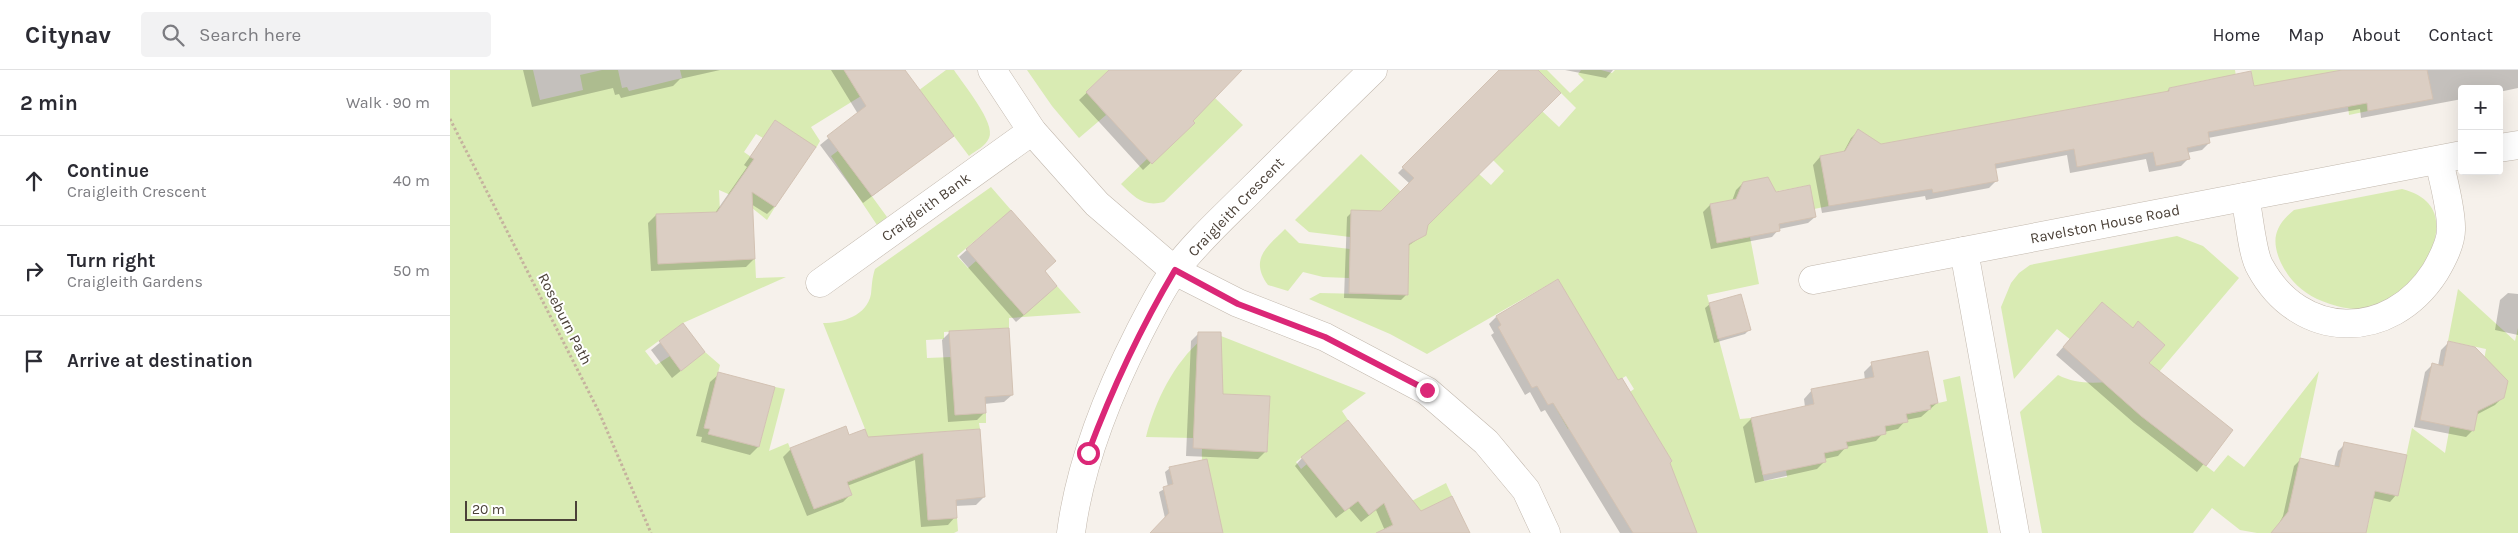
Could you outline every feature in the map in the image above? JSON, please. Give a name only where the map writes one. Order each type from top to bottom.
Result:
[{"type":"street","points":[[992,70],[1032,131],[1097,204],[1175,270],[1238,304],[1325,337],[1427,390],[1486,442],[1526,490],[1546,533]]},
{"type":"street","name":"Craigleith Crescent","points":[[1071,533],[1074,504],[1105,408],[1128,356],[1175,270],[1206,234],[1373,70]]},
{"type":"street","name":"Craigleith Bank","points":[[820,283],[1032,131]]},
{"type":"street","points":[[2503,147],[2518,144]]},
{"type":"street","name":"Ravelston House Road","points":[[1813,280],[1964,252],[2245,197],[2450,158],[2452,227],[2447,247],[2427,284],[2410,302],[2388,316],[2367,322],[2347,324],[2324,320],[2303,311],[2273,287],[2258,266],[2245,197]]},
{"type":"street","points":[[1964,252],[2015,533]]},
{"type":"path","name":"Roseburn Path","points":[[450,119],[599,412],[651,533]]},
{"type":"green space","points":[[450,70],[533,70],[540,100],[583,90],[580,75],[602,70],[618,70],[622,88],[627,87],[629,91],[682,78],[680,70],[844,70],[852,83],[903,70],[811,127],[820,141],[816,148],[775,120],[763,138],[756,134],[744,152],[754,159],[738,182],[775,207],[767,220],[742,200],[719,190],[720,212],[656,214],[658,263],[755,259],[756,278],[786,277],[683,323],[645,351],[656,365],[670,356],[681,371],[705,352],[720,365],[704,428],[710,429],[709,434],[759,447],[775,387],[785,389],[769,451],[788,443],[814,509],[852,495],[847,482],[877,459],[823,323],[838,322],[859,313],[869,302],[875,269],[991,187],[1011,210],[957,256],[968,268],[976,261],[1011,301],[1019,295],[1031,309],[1057,286],[1081,313],[1009,318],[1009,328],[944,332],[944,339],[926,340],[927,358],[952,357],[955,415],[986,413],[986,423],[979,423],[980,429],[913,434],[922,442],[928,520],[957,518],[958,531],[954,533],[450,533]]},
{"type":"green space","points":[[946,70],[954,70],[978,104],[988,123],[990,131],[988,141],[969,156],[925,98],[844,158],[887,217],[877,225],[831,156]]},
{"type":"green space","points":[[1027,70],[1109,70],[1086,92],[1106,115],[1079,138],[1052,106]]},
{"type":"green space","points":[[1145,70],[1215,98],[1243,125],[1164,202],[1157,203],[1140,200],[1121,184],[1147,159],[1152,163],[1195,123]]},
{"type":"green space","points":[[1538,70],[1547,70],[1570,93],[1584,80],[1578,74],[1581,70],[1601,70],[1612,73],[1615,70],[2235,70],[2238,89],[2211,79],[2169,88],[2171,102],[2139,97],[2118,100],[2129,157],[2120,158],[2109,102],[1820,156],[1829,206],[1814,209],[1810,185],[1773,192],[1743,183],[1741,187],[1742,198],[1710,204],[1717,242],[1750,237],[1759,284],[1707,295],[1740,419],[1751,418],[1764,481],[1787,477],[1786,470],[1826,462],[1824,453],[1847,448],[1846,442],[1885,426],[1907,422],[1906,414],[1930,410],[1930,405],[1947,401],[1943,380],[1960,376],[1988,533],[1697,533],[1647,477],[1672,461],[1630,392],[1634,389],[1626,376],[1604,389],[1591,415],[1568,429],[1553,403],[1578,389],[1581,319],[1558,279],[1427,354],[1390,334],[1309,299],[1320,293],[1407,295],[1409,237],[1426,234],[1427,226],[1350,237],[1309,232],[1295,220],[1361,154],[1401,192],[1479,174],[1491,185],[1504,171],[1451,118],[1542,111],[1559,127],[1576,108]]},
{"type":"green space","points":[[2251,70],[2361,70],[2368,111],[2349,115],[2348,106],[2261,122]]},
{"type":"green space","points":[[2402,189],[2424,199],[2434,214],[2436,232],[2430,252],[2418,271],[2403,288],[2385,301],[2366,308],[2349,308],[2332,305],[2315,298],[2303,290],[2288,275],[2281,263],[2275,241],[2278,228],[2294,210]]},
{"type":"green space","points":[[1285,229],[1299,243],[1350,249],[1349,278],[1323,277],[1303,272],[1288,291],[1268,285],[1260,268],[1260,261],[1267,248]]},
{"type":"green space","points":[[2177,236],[2203,246],[2239,278],[2159,372],[2149,363],[2165,345],[2138,321],[2133,328],[2102,302],[2071,340],[2057,329],[2014,379],[2001,307],[2011,283],[2019,273],[2030,265]]},
{"type":"green space","points":[[2458,289],[2515,341],[2518,328],[2518,533],[2257,533],[2240,530],[2212,508],[2193,533],[2042,533],[2020,412],[2058,375],[2070,380],[2095,383],[2159,372],[2141,416],[2214,472],[2228,455],[2244,467],[2319,371],[2295,483],[2328,491],[2333,466],[2339,466],[2328,517],[2368,525],[2375,491],[2398,495],[2412,428],[2445,453],[2450,426],[2477,398],[2496,402],[2504,398],[2507,381],[2482,371],[2486,349],[2448,341]]},
{"type":"green space","points":[[1221,336],[1366,393],[1342,411],[1348,420],[1296,462],[1301,469],[1307,464],[1345,511],[1358,501],[1369,515],[1396,493],[1406,504],[1446,483],[1452,496],[1393,525],[1406,533],[1223,533],[1205,481],[1202,449],[1252,451],[1253,441],[1268,441],[1270,396],[1223,394],[1223,390],[1218,390],[1194,438],[1146,437],[1160,396],[1174,371],[1202,339]]},
{"type":"building","points":[[844,70],[905,70],[954,136],[872,196],[827,136],[866,106]]},
{"type":"building","points":[[1109,70],[1242,70],[1193,121],[1195,123],[1152,164],[1086,92]]},
{"type":"building","points":[[1499,70],[1538,70],[1561,93],[1428,225],[1426,235],[1409,244],[1408,295],[1349,293],[1351,210],[1381,211],[1414,178],[1402,167]]},
{"type":"building","points":[[2342,70],[2427,70],[2433,99],[2368,111],[2367,103],[2208,132],[2210,143],[2187,148],[2190,159],[2156,166],[2153,152],[2077,167],[2074,149],[1995,164],[1998,181],[1933,193],[1932,189],[1829,206],[1820,156],[1845,151],[1858,129],[1881,144],[2169,91],[2169,88],[2251,71],[2254,86]]},
{"type":"building","points":[[775,120],[816,147],[775,207],[752,192],[755,259],[658,264],[656,214],[717,212],[754,159],[750,157]]},
{"type":"building","points":[[1768,177],[1776,192],[1810,185],[1816,217],[1779,224],[1780,231],[1717,243],[1710,204],[1736,199],[1743,182]]},
{"type":"building","points":[[1011,210],[1056,261],[1045,271],[1057,286],[1024,315],[966,249]]},
{"type":"building","points":[[1558,279],[1618,380],[1622,378],[1672,461],[1670,463],[1697,533],[1633,533],[1553,403],[1548,405],[1537,386],[1532,388],[1498,327],[1501,325],[1496,316]]},
{"type":"building","points":[[1741,294],[1751,330],[1718,339],[1709,303]]},
{"type":"building","points":[[2102,302],[2133,328],[2138,321],[2165,345],[2149,363],[2233,430],[2206,466],[2141,416],[2063,347]]},
{"type":"building","points":[[683,323],[705,352],[681,371],[659,341]]},
{"type":"building","points":[[1009,328],[1013,395],[985,397],[986,413],[955,415],[949,331]]},
{"type":"building","points":[[1198,332],[1221,332],[1223,394],[1270,396],[1267,452],[1193,448]]},
{"type":"building","points":[[2448,341],[2475,347],[2508,381],[2504,398],[2478,411],[2474,431],[2420,420],[2432,363],[2443,366]]},
{"type":"building","points":[[1928,351],[1938,403],[1930,405],[1931,409],[1906,414],[1908,422],[1885,426],[1886,434],[1846,442],[1848,448],[1824,453],[1826,462],[1763,475],[1751,418],[1814,404],[1811,389],[1874,377],[1871,362]]},
{"type":"building","points":[[718,372],[775,387],[759,447],[708,434],[710,429],[704,428]]},
{"type":"building","points":[[1348,420],[1421,511],[1452,496],[1470,533],[1376,533],[1393,525],[1384,503],[1369,515],[1358,501],[1345,511],[1301,457]]},
{"type":"building","points":[[846,426],[849,435],[865,429],[868,437],[980,429],[985,497],[956,500],[957,518],[928,520],[923,453],[847,482],[852,495],[814,509],[790,448]]},
{"type":"building","points":[[2344,442],[2407,455],[2398,496],[2375,491],[2366,533],[2271,533],[2288,512],[2300,458],[2339,467]]},
{"type":"building","points":[[1207,459],[1223,533],[1150,533],[1169,513],[1163,487],[1173,484],[1169,467]]},
{"type":"route","points":[[1088,453],[1128,356],[1175,270],[1238,304],[1325,337],[1427,390]]}]
